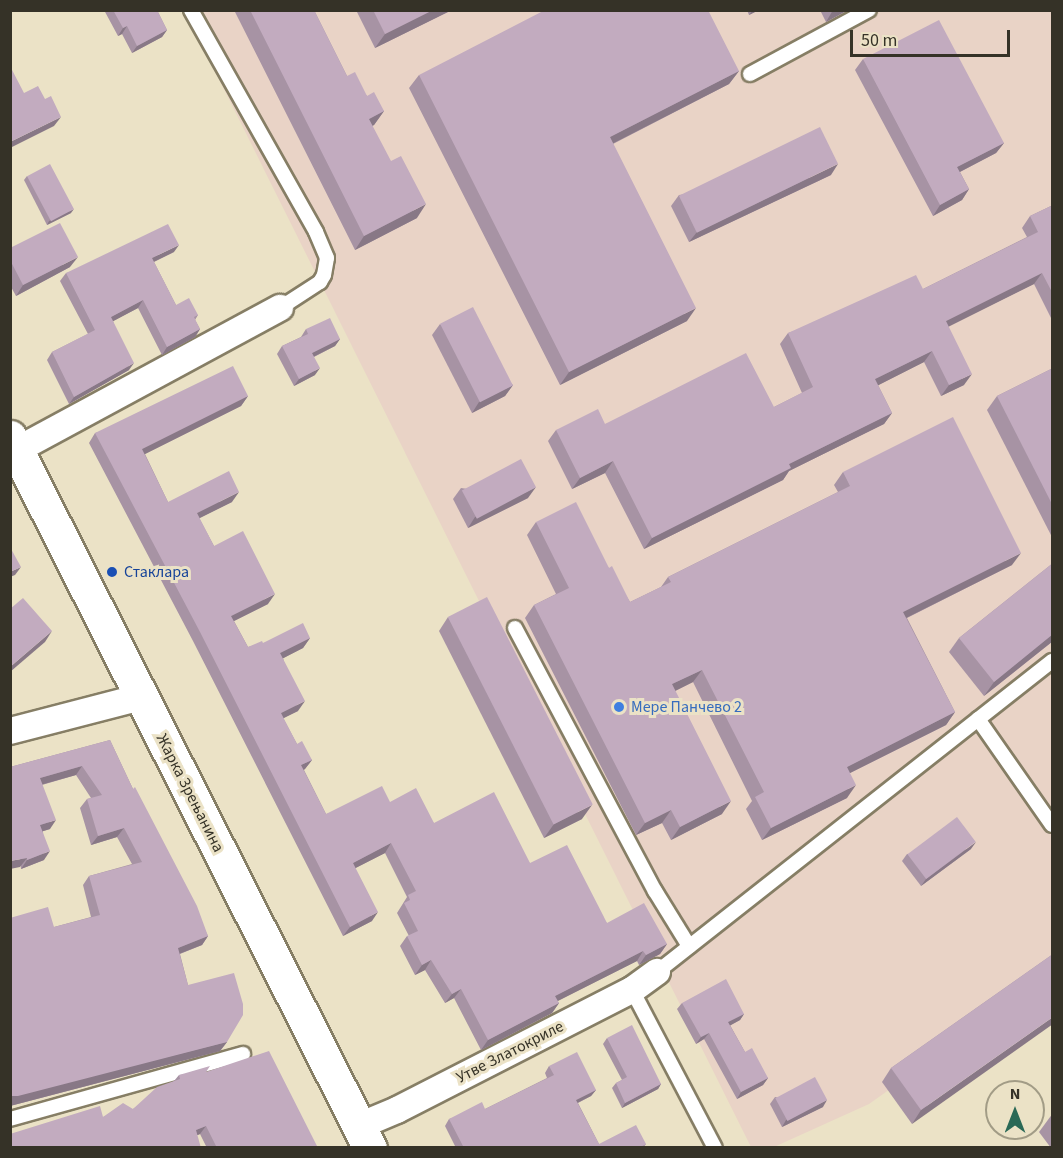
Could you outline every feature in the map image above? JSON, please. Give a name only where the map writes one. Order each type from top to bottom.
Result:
[{"type":"street","points":[[14,443],[280,308]]},
{"type":"street","name":"Жарка Зрењанина","points":[[14,443],[365,1137]]},
{"type":"street","points":[[10,731],[141,697]]},
{"type":"street","name":"Утве Златокриле","points":[[365,1137],[397,1110],[632,990],[657,972]]},
{"type":"lane","points":[[191,10],[316,232],[327,258],[324,275],[320,282],[280,308]]},
{"type":"lane","points":[[750,74],[869,10]]},
{"type":"lane","points":[[515,627],[655,891],[689,946]]},
{"type":"lane","points":[[657,972],[1053,661]]},
{"type":"lane","points":[[978,719],[1053,825]]},
{"type":"lane","points":[[632,990],[715,1148]]},
{"type":"lane","points":[[10,1119],[243,1054]]},
{"type":"shaded area","points":[[185,11],[1052,11],[1052,974],[869,1104],[774,1147],[751,1147]]},
{"type":"building","points":[[113,10],[157,10],[167,30],[137,46],[127,26],[123,28]]},
{"type":"building","points":[[250,10],[314,10],[347,76],[355,72],[367,96],[374,92],[384,111],[369,119],[391,161],[401,156],[426,204],[364,236]]},
{"type":"building","points":[[373,10],[433,10],[385,34]]},
{"type":"building","points":[[545,10],[708,10],[739,71],[610,137],[696,308],[569,372],[419,75]]},
{"type":"building","points":[[939,20],[1004,143],[957,167],[969,189],[940,205],[863,59]]},
{"type":"building","points":[[10,66],[24,93],[38,86],[45,99],[51,96],[61,117],[10,142]]},
{"type":"building","points":[[820,127],[838,164],[697,233],[679,196]]},
{"type":"building","points":[[50,164],[74,209],[51,221],[27,176]]},
{"type":"building","points":[[1053,205],[1053,294],[1042,273],[946,321],[972,374],[949,385],[932,351],[875,379],[892,413],[789,464],[791,468],[652,538],[613,461],[580,478],[556,430],[598,409],[605,424],[746,353],[774,407],[813,387],[788,333],[916,275],[923,289],[1038,232],[1030,216]]},
{"type":"building","points":[[60,223],[78,257],[23,285],[10,260],[10,248]]},
{"type":"building","points":[[168,224],[179,245],[152,258],[176,305],[189,298],[198,315],[194,317],[200,329],[167,347],[143,300],[111,317],[134,363],[74,397],[52,352],[95,330],[66,273]]},
{"type":"building","points":[[473,307],[513,385],[480,402],[440,324]]},
{"type":"building","points":[[330,318],[340,339],[312,353],[320,368],[299,379],[282,346],[308,334],[306,329]]},
{"type":"building","points":[[233,366],[248,396],[142,449],[168,502],[229,471],[239,492],[197,513],[214,546],[243,531],[275,594],[231,616],[248,647],[262,641],[263,643],[303,623],[310,638],[280,653],[305,701],[281,713],[297,744],[302,741],[312,760],[301,765],[326,814],[382,786],[390,802],[416,788],[434,823],[494,792],[530,863],[567,845],[607,923],[644,903],[667,944],[646,955],[643,951],[555,996],[559,1003],[488,1040],[461,989],[452,994],[431,960],[422,965],[407,936],[418,931],[404,903],[410,900],[408,895],[416,891],[391,843],[353,863],[378,912],[350,927],[200,632],[95,433]]},
{"type":"building","points":[[1053,368],[1053,506],[997,396]]},
{"type":"building","points":[[953,417],[1021,553],[903,612],[955,712],[847,767],[856,785],[771,828],[755,797],[764,792],[702,670],[672,684],[731,801],[680,827],[671,810],[645,823],[534,605],[569,588],[536,522],[576,502],[609,568],[612,566],[630,602],[671,582],[668,577],[850,486],[843,472]]},
{"type":"building","points":[[521,459],[536,487],[477,519],[462,490]]},
{"type":"building","points":[[10,547],[21,567],[10,572]]},
{"type":"building","points":[[1053,563],[1053,634],[994,682],[959,638]]},
{"type":"building","points":[[487,597],[593,805],[554,825],[448,617]]},
{"type":"building","points":[[23,598],[52,631],[10,667],[10,609]]},
{"type":"building","points":[[110,740],[133,789],[135,787],[197,906],[208,936],[178,948],[188,985],[234,973],[243,1004],[243,1015],[227,1042],[18,1096],[10,1096],[10,918],[48,907],[54,927],[100,915],[89,876],[142,862],[124,828],[98,836],[87,799],[102,795],[82,766],[40,778],[56,820],[40,825],[50,851],[27,860],[27,858],[10,861],[10,767]]},
{"type":"building","points":[[957,817],[976,842],[926,879],[907,854]]},
{"type":"building","points":[[1053,954],[1053,1017],[921,1110],[891,1068]]},
{"type":"building","points":[[726,979],[744,1014],[728,1022],[745,1052],[752,1048],[768,1078],[741,1092],[709,1033],[701,1037],[682,1003]]},
{"type":"building","points":[[632,1025],[661,1084],[625,1103],[616,1083],[627,1077],[607,1038]]},
{"type":"building","points":[[269,1051],[318,1148],[217,1148],[206,1126],[196,1130],[201,1148],[10,1148],[10,1134],[100,1106],[103,1117],[123,1103],[133,1109],[157,1087],[180,1079],[179,1075],[210,1066],[206,1072]]},
{"type":"building","points":[[577,1052],[596,1090],[576,1100],[599,1144],[636,1125],[646,1144],[639,1148],[464,1148],[449,1119],[482,1102],[485,1109],[554,1075],[549,1066]]},
{"type":"building","points":[[815,1077],[827,1100],[787,1121],[775,1098]]},
{"type":"place","name":"Стаклара","points":[[112,572]]},
{"type":"place","name":"Мере Панчево 2","points":[[619,707]]}]
